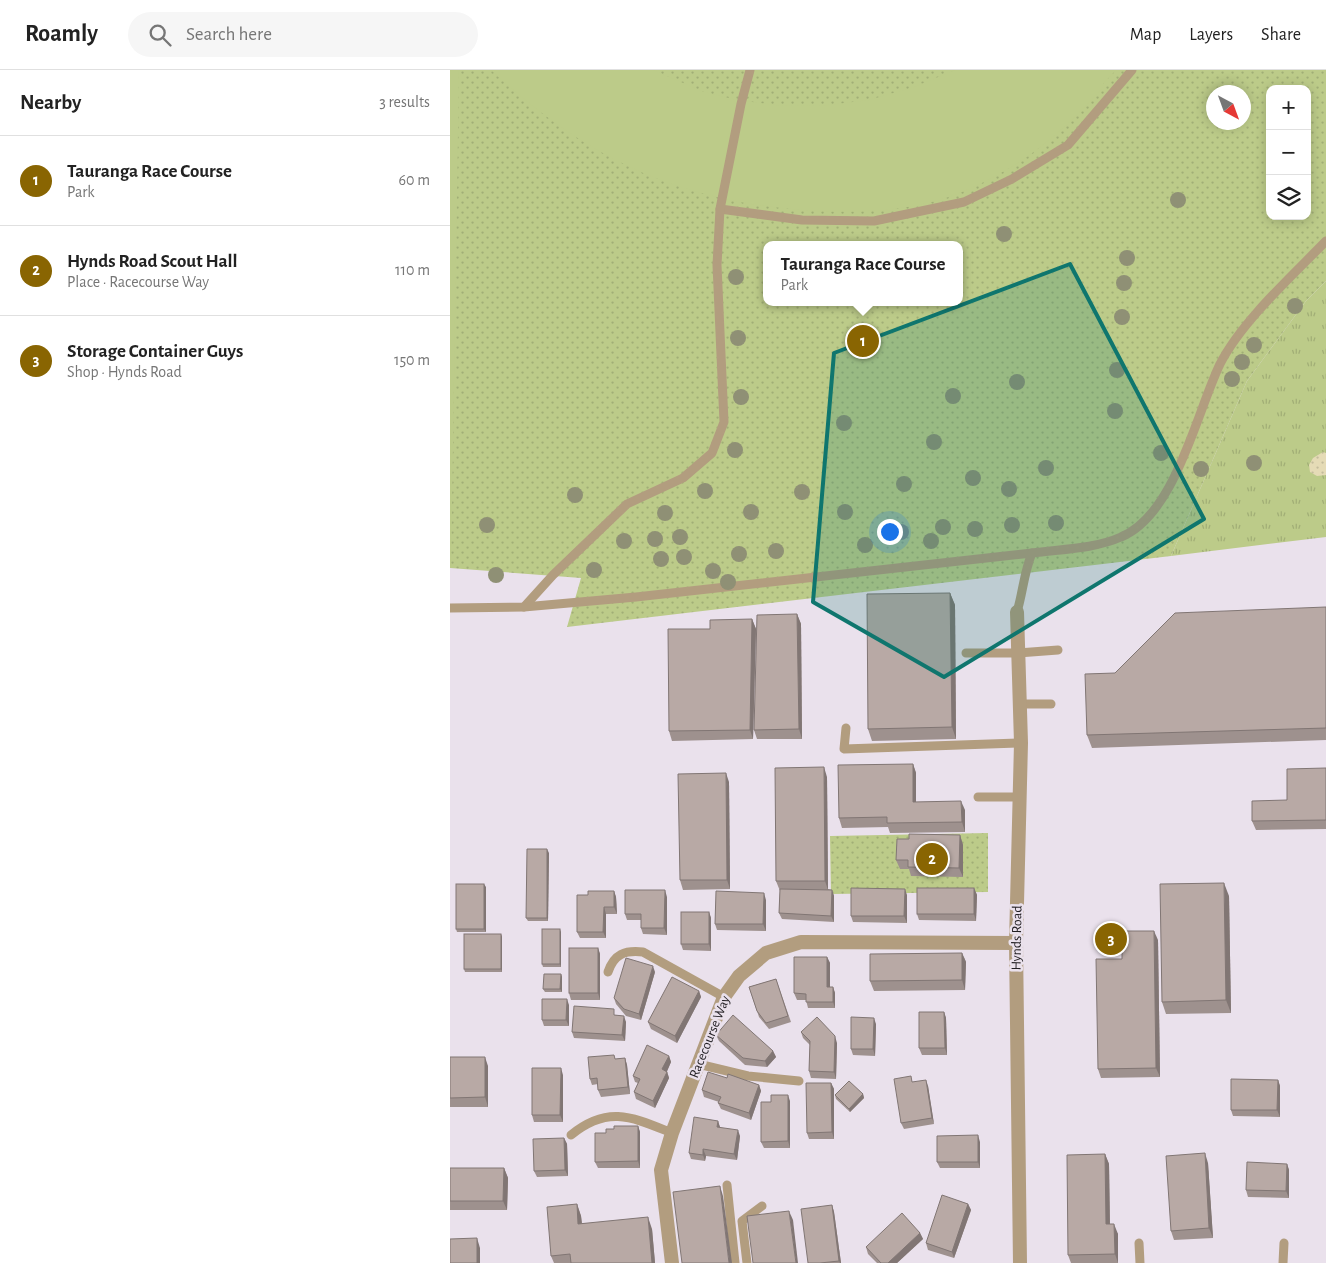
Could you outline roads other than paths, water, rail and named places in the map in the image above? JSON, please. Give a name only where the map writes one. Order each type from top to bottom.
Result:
[{"type":"street","name":"Hynds Road","points":[[1017,612],[1021,743],[1016,943],[1020,1263]]},
{"type":"street","name":"Racecourse Way","points":[[672,1263],[661,1170],[672,1133],[724,997],[739,976],[766,953],[801,942],[1016,943]]},
{"type":"lane","points":[[524,607],[553,575],[627,504],[683,478],[712,453],[724,422],[717,264],[720,209],[739,112],[750,70]]},
{"type":"lane","points":[[720,209],[802,220],[874,221],[964,202],[1012,179],[1068,146],[1132,70]]},
{"type":"lane","points":[[450,608],[524,607],[636,597],[1032,553],[1103,543],[1133,532],[1148,519],[1169,487],[1220,364],[1234,342],[1326,242]]},
{"type":"lane","points":[[1017,612],[1025,586],[1026,568],[1032,553]]},
{"type":"lane","points":[[966,653],[1018,653],[1058,650]]},
{"type":"lane","points":[[1020,704],[1052,704]]},
{"type":"lane","points":[[846,728],[844,749],[1021,743]]},
{"type":"lane","points":[[978,797],[1020,797]]},
{"type":"lane","points":[[608,972],[618,955],[628,950],[643,952],[724,997]]},
{"type":"lane","points":[[698,1064],[748,1076],[799,1081]]},
{"type":"lane","points":[[571,1135],[583,1125],[599,1118],[619,1116],[638,1120],[672,1133]]},
{"type":"lane","points":[[727,1185],[735,1263]]},
{"type":"lane","points":[[747,1263],[742,1221],[762,1206]]},
{"type":"lane","points":[[1139,1243],[1140,1263]]},
{"type":"lane","points":[[1282,1263],[1284,1243]]},
{"type":"place","name":"Tauranga Race Course","points":[[863,341]]},
{"type":"place","name":"Hynds Road Scout Hall","points":[[932,859]]},
{"type":"place","name":"Storage Container Guys","points":[[1111,939]]}]
